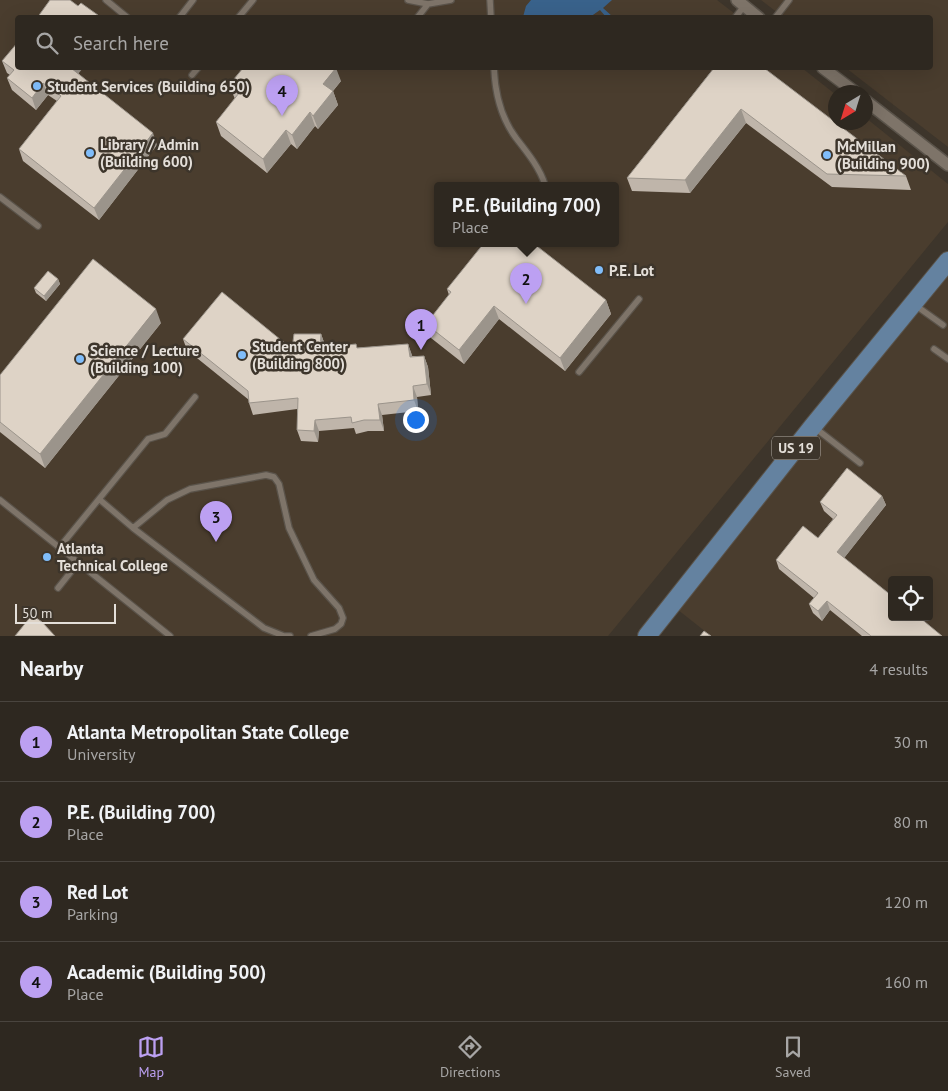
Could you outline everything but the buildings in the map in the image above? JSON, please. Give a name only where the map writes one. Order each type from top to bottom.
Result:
[{"type":"main road","name":"US 19","points":[[646,636],[813,426],[913,304],[947,266]]},
{"type":"street","points":[[740,3],[755,15]]},
{"type":"street","points":[[826,70],[846,85]]},
{"type":"street","points":[[873,107],[948,166]]},
{"type":"lane","points":[[106,0],[124,15]]},
{"type":"lane","points":[[181,15],[193,0]]},
{"type":"lane","points":[[240,15],[252,0]]},
{"type":"lane","points":[[408,0],[428,4],[451,0]]},
{"type":"lane","points":[[490,0],[491,15]]},
{"type":"lane","points":[[777,15],[789,0]]},
{"type":"lane","points":[[736,15],[740,3]]},
{"type":"lane","points":[[419,15],[428,4]]},
{"type":"lane","points":[[192,75],[196,70]]},
{"type":"lane","points":[[494,70],[499,103],[506,120],[535,164],[544,182]]},
{"type":"lane","points":[[2,199],[38,226]]},
{"type":"lane","points":[[579,372],[639,299]]},
{"type":"lane","points":[[913,304],[944,326]]},
{"type":"lane","points":[[934,349],[948,359]]},
{"type":"lane","points":[[59,548],[148,439],[164,434],[195,397]]},
{"type":"lane","points":[[813,426],[860,463]]},
{"type":"lane","points":[[133,528],[167,500],[190,489],[266,476],[274,477],[279,484],[289,528],[314,580],[339,608],[342,618],[341,624],[335,629],[311,636]]},
{"type":"lane","points":[[99,499],[133,528],[264,628],[284,636],[290,636]]},
{"type":"lane","points":[[0,500],[170,636]]},
{"type":"lane","points":[[58,588],[78,562]]},
{"type":"shaded area","points":[[0,0],[717,0],[736,15],[15,15],[15,70],[805,70],[828,88],[828,130],[873,130],[873,124],[948,184],[948,222],[608,636],[0,636]]},
{"type":"shaded area","points":[[761,0],[948,0],[948,147],[873,89],[873,85],[868,85],[849,70],[933,70],[933,15],[780,15]]},
{"type":"shaded area","points":[[948,262],[948,636],[711,636],[668,602]]},
{"type":"water","points":[[531,0],[612,0],[603,8],[611,15],[604,15],[600,10],[593,15],[524,15],[526,6]]},
{"type":"place","name":"Student Services (Building 650)","points":[[37,86]]},
{"type":"place","name":"Academic (Building 500)","points":[[282,116]]},
{"type":"place","name":"Library / Admin (Building 600)","points":[[90,153]]},
{"type":"place","name":"McMillan (Building 900)","points":[[827,155]]},
{"type":"place","name":"P.E. Lot","points":[[599,270]]},
{"type":"place","name":"P.E. (Building 700)","points":[[526,304]]},
{"type":"place","name":"Atlanta Metropolitan State College","points":[[421,350]]},
{"type":"place","name":"Student Center (Building 800)","points":[[242,355]]},
{"type":"place","name":"Science / Lecture (Building 100)","points":[[80,359]]},
{"type":"place","name":"Red Lot","points":[[216,542]]},
{"type":"place","name":"Atlanta Technical College","points":[[47,557]]}]
